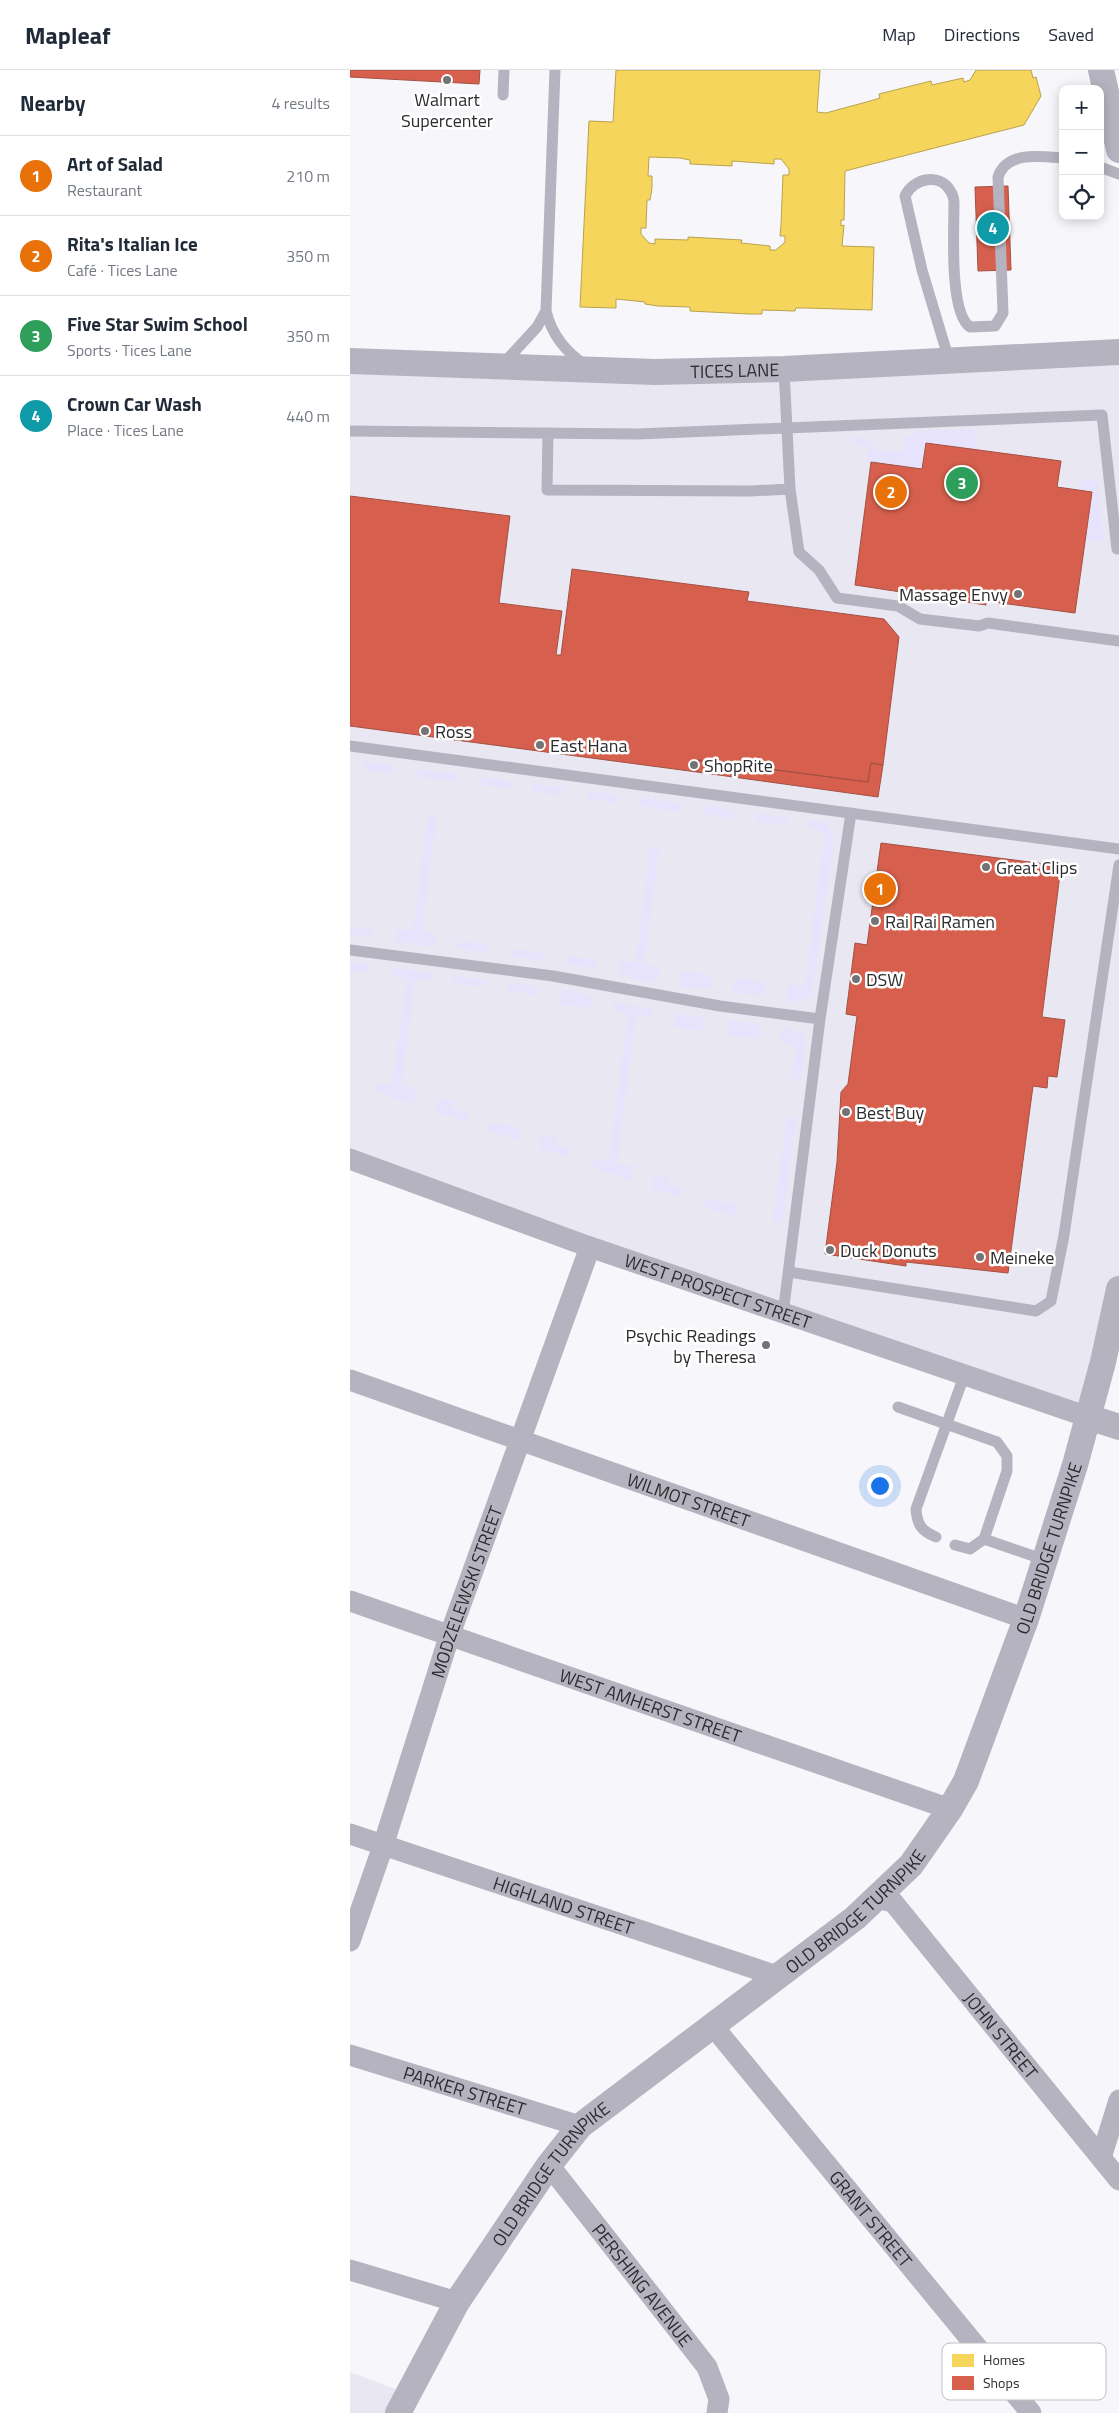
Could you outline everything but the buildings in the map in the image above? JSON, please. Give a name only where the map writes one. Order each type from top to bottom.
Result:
[{"type":"street","points":[[1101,70],[1119,150]]},
{"type":"street","name":"TICES LANE","points":[[350,361],[655,372],[784,370],[1119,352]]},
{"type":"street","name":"WEST PROSPECT STREET","points":[[350,1159],[590,1247],[1088,1417]]},
{"type":"street","name":"MODZELEWSKI STREET","points":[[350,1941],[383,1846],[449,1636],[590,1247]]},
{"type":"street","name":"OLD BRIDGE TURNPIKE","points":[[398,2413],[456,2302],[549,2164],[580,2126],[855,1918],[911,1865],[950,1809],[966,1781],[1026,1619],[1088,1417],[1119,1289]]},
{"type":"street","name":"WILMOT STREET","points":[[350,1380],[1026,1619]]},
{"type":"street","points":[[1088,1417],[1119,1427]]},
{"type":"street","name":"WEST AMHERST STREET","points":[[350,1601],[950,1809]]},
{"type":"street","name":"HIGHLAND STREET","points":[[350,1834],[777,1976]]},
{"type":"street","name":"JOHN STREET","points":[[877,1898],[893,1902],[1119,2180]]},
{"type":"street","name":"GRANT STREET","points":[[714,2023],[722,2037],[973,2343]]},
{"type":"street","name":"PARKER STREET","points":[[350,2055],[580,2126]]},
{"type":"street","points":[[1101,2158],[1119,2100]]},
{"type":"street","name":"PERSHING AVENUE","points":[[549,2164],[707,2367],[719,2399],[717,2413]]},
{"type":"street","points":[[350,2270],[456,2302]]},
{"type":"street","name":"GRANT STREET","points":[[1020,2400],[1031,2413]]},
{"type":"lane","points":[[503,95],[504,70]]},
{"type":"lane","points":[[555,70],[546,312],[550,328],[556,337],[573,356],[593,370]]},
{"type":"lane","points":[[949,360],[922,270],[905,196],[908,189],[914,183],[923,180],[934,180],[945,184],[952,192],[954,204],[954,278],[962,320],[970,327],[995,326],[1003,313],[998,177],[1002,166],[1009,162],[1034,155],[1059,158]]},
{"type":"lane","points":[[1104,168],[1119,174]]},
{"type":"lane","points":[[501,367],[537,327],[546,312]]},
{"type":"lane","points":[[784,370],[790,489],[799,552],[819,570],[837,598],[898,606],[920,619],[979,626],[988,623],[1119,641]]},
{"type":"lane","points":[[350,430],[638,434],[1102,415],[1117,550]]},
{"type":"lane","points":[[548,433],[547,490],[750,491],[790,489]]},
{"type":"lane","points":[[350,746],[1119,849]]},
{"type":"lane","points":[[783,1314],[790,1272],[820,1019],[851,813]]},
{"type":"lane","points":[[790,1272],[1036,1311],[1051,1301],[1064,1235],[1119,865]]},
{"type":"lane","points":[[350,950],[552,976],[720,1006],[820,1019]]},
{"type":"lane","points":[[936,1537],[926,1533],[917,1522],[916,1509],[964,1376]]},
{"type":"lane","points":[[898,1407],[997,1442],[1007,1456],[1007,1471],[984,1539],[970,1550],[955,1545]]},
{"type":"lane","points":[[984,1539],[1045,1560]]},
{"type":"shaded area","points":[[1119,352],[1119,1289],[1088,1417],[350,1159],[350,361],[655,372]]},
{"type":"shaded area","points":[[973,429],[977,434],[975,449],[926,443],[922,469],[867,461],[868,446],[855,445],[851,440],[855,436],[873,441],[872,449],[900,453],[906,439],[916,431]]},
{"type":"shaded area","points":[[1080,478],[1098,482],[1104,542],[1086,540],[1092,492],[1079,490]]},
{"type":"shaded area","points":[[367,762],[393,765],[397,769],[392,774],[366,770],[363,765]]},
{"type":"shaded area","points":[[420,769],[456,774],[459,778],[454,782],[420,777],[417,772]]},
{"type":"shaded area","points":[[483,777],[509,781],[512,785],[508,789],[482,785],[479,781]]},
{"type":"shaded area","points":[[536,784],[562,788],[565,792],[561,796],[535,792],[532,788]]},
{"type":"shaded area","points":[[590,791],[616,795],[619,799],[615,803],[589,799],[586,795]]},
{"type":"shaded area","points":[[643,798],[679,803],[681,808],[677,811],[642,806],[639,802]]},
{"type":"shaded area","points":[[706,806],[732,810],[735,814],[731,818],[705,814],[702,810]]},
{"type":"shaded area","points":[[759,813],[785,817],[788,821],[784,825],[758,822],[756,817]]},
{"type":"shaded area","points":[[428,817],[436,817],[422,932],[437,935],[437,944],[433,947],[399,942],[395,939],[398,930],[413,930]]},
{"type":"shaded area","points":[[813,820],[828,825],[834,837],[812,995],[801,1002],[790,1001],[786,996],[788,985],[805,986],[825,833],[809,829],[809,824]]},
{"type":"shaded area","points":[[650,848],[659,849],[644,964],[659,967],[658,980],[654,983],[621,975],[617,971],[620,962],[636,962]]},
{"type":"shaded area","points":[[350,927],[371,930],[374,934],[370,938],[350,935]]},
{"type":"shaded area","points":[[461,941],[487,945],[490,949],[486,953],[460,949],[457,945]]},
{"type":"shaded area","points":[[515,949],[541,952],[544,957],[540,960],[513,957],[511,952]]},
{"type":"shaded area","points":[[568,956],[594,959],[597,964],[593,968],[567,964],[564,960]]},
{"type":"shaded area","points":[[350,962],[367,964],[370,969],[366,973],[350,971]]},
{"type":"shaded area","points":[[391,969],[429,972],[433,977],[428,981],[415,980],[401,1085],[416,1089],[415,1101],[411,1104],[378,1092],[375,1089],[378,1083],[392,1084],[407,979],[391,975]]},
{"type":"shaded area","points":[[684,971],[712,976],[710,989],[680,986],[680,974]]},
{"type":"shaded area","points":[[456,976],[482,980],[486,984],[482,987],[455,984],[453,979]]},
{"type":"shaded area","points":[[737,978],[766,983],[764,996],[733,993],[734,981]]},
{"type":"shaded area","points":[[510,983],[536,986],[539,991],[535,995],[509,991],[507,987]]},
{"type":"shaded area","points":[[564,990],[589,995],[592,999],[591,1005],[588,1008],[562,1005],[559,1001],[560,993]]},
{"type":"shaded area","points":[[614,1002],[651,1009],[654,1014],[650,1018],[636,1015],[617,1164],[632,1167],[632,1177],[628,1180],[591,1165],[595,1159],[609,1161],[628,1014],[612,1009]]},
{"type":"shaded area","points":[[678,1014],[706,1018],[705,1031],[674,1027],[675,1016]]},
{"type":"shaded area","points":[[732,1021],[758,1024],[760,1036],[756,1039],[728,1034],[728,1024]]},
{"type":"shaded area","points":[[785,1028],[800,1032],[806,1040],[801,1079],[792,1078],[796,1046],[780,1042],[781,1031]]},
{"type":"shaded area","points":[[440,1099],[453,1101],[452,1109],[468,1112],[466,1121],[436,1112],[436,1102]]},
{"type":"shaded area","points":[[787,1117],[796,1118],[782,1223],[773,1222]]},
{"type":"shaded area","points":[[492,1123],[520,1128],[518,1140],[489,1131],[488,1126]]},
{"type":"shaded area","points":[[544,1136],[557,1138],[556,1145],[571,1149],[570,1157],[540,1149],[541,1139]]},
{"type":"shaded area","points":[[657,1176],[670,1177],[669,1185],[684,1189],[682,1197],[653,1189],[653,1179]]},
{"type":"shaded area","points":[[708,1199],[737,1204],[735,1216],[705,1207],[705,1202]]},
{"type":"shaded area","points":[[350,2372],[408,2394],[398,2413],[350,2413]]},
{"type":"place","name":"Walmart Supercenter","points":[[447,80]]},
{"type":"place","name":"Crown Car Wash","points":[[993,228]]},
{"type":"place","name":"Five Star Swim School","points":[[962,483]]},
{"type":"place","name":"Rita's Italian Ice","points":[[891,492]]},
{"type":"place","name":"Massage Envy","points":[[1018,594]]},
{"type":"place","name":"Ross","points":[[425,731]]},
{"type":"place","name":"East Hana","points":[[540,745]]},
{"type":"place","name":"ShopRite","points":[[694,765]]},
{"type":"place","name":"Great Clips","points":[[986,867]]},
{"type":"place","name":"Art of Salad","points":[[880,889]]},
{"type":"place","name":"Rai Rai Ramen","points":[[875,921]]},
{"type":"place","name":"DSW","points":[[856,979]]},
{"type":"place","name":"Best Buy","points":[[846,1112]]},
{"type":"place","name":"Duck Donuts","points":[[830,1250]]},
{"type":"place","name":"Meineke","points":[[980,1257]]},
{"type":"place","name":"Psychic Readings by Theresa","points":[[766,1345]]}]
